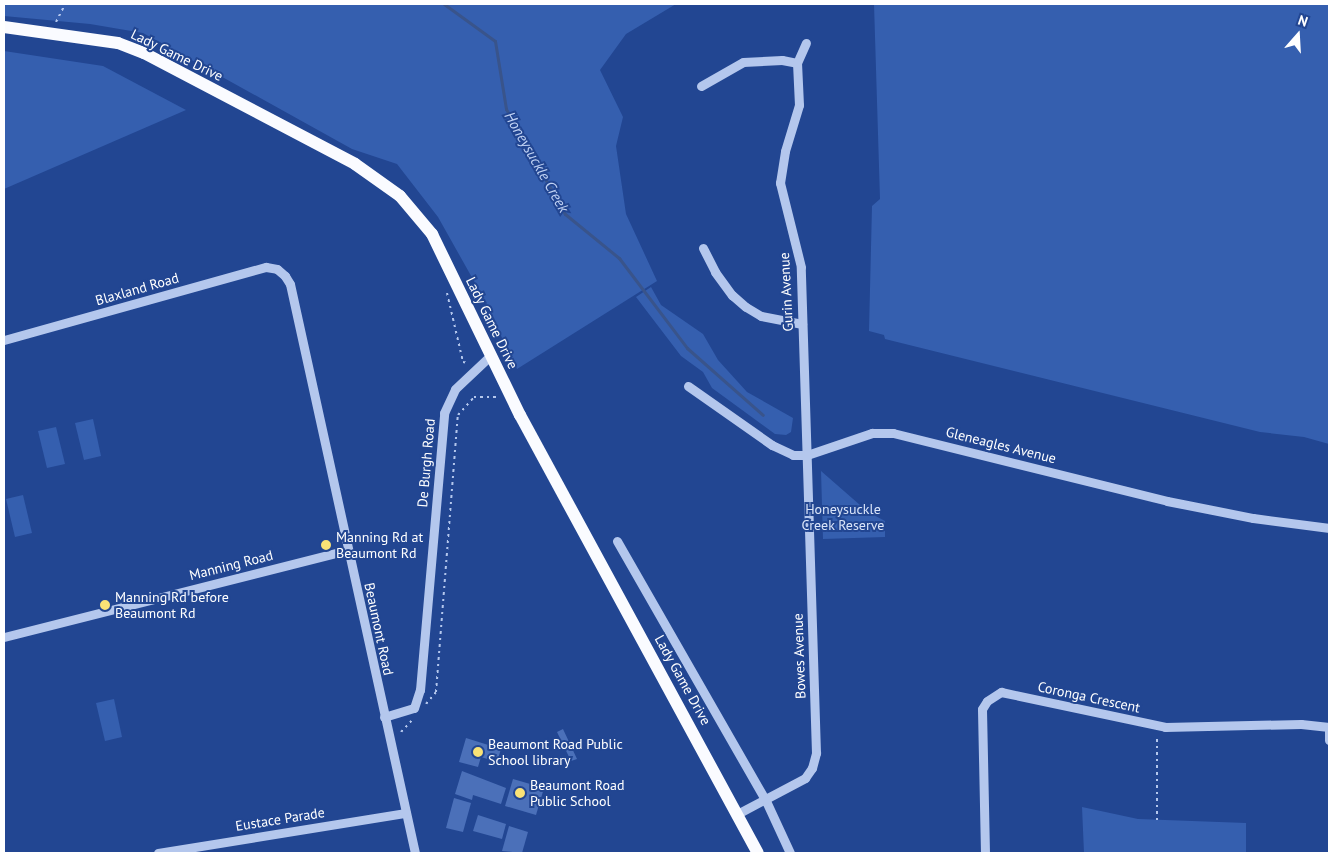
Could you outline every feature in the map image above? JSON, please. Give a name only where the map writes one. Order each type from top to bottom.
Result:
[{"type":"main road","name":"Lady Game Drive","points":[[4,27],[118,43],[144,52],[380,179],[400,196],[432,234],[520,415],[739,813],[758,853]]},
{"type":"street","points":[[701,86],[743,62],[782,60],[796,63],[806,44]]},
{"type":"street","name":"Gurin Avenue","points":[[796,63],[799,105],[785,151],[780,183],[786,211],[800,251],[807,456]]},
{"type":"street","points":[[703,248],[715,272],[732,295],[746,307],[767,318],[802,324]]},
{"type":"street","name":"Blaxland Road","points":[[4,340],[266,267],[277,269]]},
{"type":"street","name":"Beaumont Road","points":[[277,269],[290,284],[414,853]]},
{"type":"street","name":"De Burgh Road","points":[[384,717],[414,708],[420,690],[444,413],[455,389],[491,355]]},
{"type":"street","points":[[688,386],[782,451],[807,456]]},
{"type":"street","name":"Gleneagles Avenue","points":[[807,456],[872,433],[893,433],[1168,500],[1253,518],[1329,528]]},
{"type":"street","name":"Bowes Avenue","points":[[739,813],[804,778],[812,768],[816,753],[807,456]]},
{"type":"street","name":"Lady Game Drive","points":[[617,541],[766,800],[790,853]]},
{"type":"street","name":"Manning Road","points":[[4,637],[348,550]]},
{"type":"street","name":"Coronga Crescent","points":[[985,853],[982,709],[986,701],[1001,692],[1157,725],[1301,724],[1329,727],[1329,740]]},
{"type":"street","name":"Eustace Parade","points":[[158,853],[406,813]]},
{"type":"path","points":[[51,34],[65,4]]},
{"type":"path","points":[[444,286],[463,362],[477,367]]},
{"type":"path","points":[[425,705],[436,692],[458,415],[474,397],[500,397]]},
{"type":"path","points":[[401,732],[419,712]]},
{"type":"path","points":[[1157,725],[1157,820]]},
{"type":"green space","points":[[4,4],[676,4],[626,34],[600,70],[623,117],[616,146],[626,214],[657,281],[517,369],[479,290],[438,217],[397,164],[352,149],[143,33],[90,24],[4,16]]},
{"type":"green space","points":[[874,4],[1329,4],[1329,444],[1304,437],[1260,432],[885,339],[884,335],[869,331],[872,206],[880,199]]},
{"type":"green space","points":[[4,51],[103,66],[186,110],[4,189]]},
{"type":"green space","points":[[651,287],[661,305],[703,334],[718,360],[747,392],[793,418],[791,432],[786,435],[775,434],[712,388],[703,372],[681,356],[636,297]]},
{"type":"green space","points":[[93,419],[101,456],[84,460],[75,423]]},
{"type":"green space","points":[[56,427],[65,464],[47,468],[38,431]]},
{"type":"green space","name":"Honeysuckle Creek Reserve","points":[[821,471],[868,512],[885,521],[885,537],[823,539]]},
{"type":"green space","points":[[23,495],[32,533],[15,537],[6,499]]},
{"type":"green space","points":[[114,699],[122,737],[105,741],[96,703]]},
{"type":"green space","points":[[1082,807],[1138,819],[1246,823],[1246,853],[1084,853]]},
{"type":"building","points":[[563,729],[577,759],[571,761],[557,732]]},
{"type":"building","points":[[466,738],[501,749],[497,762],[481,757],[478,767],[459,762]]},
{"type":"building","points":[[462,771],[506,788],[501,804],[473,795],[472,800],[455,794]]},
{"type":"building","points":[[513,779],[544,788],[536,815],[505,806]]},
{"type":"building","points":[[454,798],[471,803],[463,832],[446,828]]},
{"type":"building","points":[[478,815],[506,824],[502,839],[473,831]]},
{"type":"building","points":[[509,826],[528,832],[522,853],[502,851]]},
{"type":"waterway","name":"Honeysuckle Creek","points":[[444,4],[495,41],[506,109],[565,214],[619,258],[687,348],[763,415]]},
{"type":"place","name":"Manning Rd at Beaumont Rd","points":[[326,545]]},
{"type":"place","name":"Manning Rd before Beaumont Rd","points":[[105,605]]},
{"type":"place","name":"Beaumont Road Public School library","points":[[478,752]]},
{"type":"place","name":"Beaumont Road Public School","points":[[520,793]]}]
